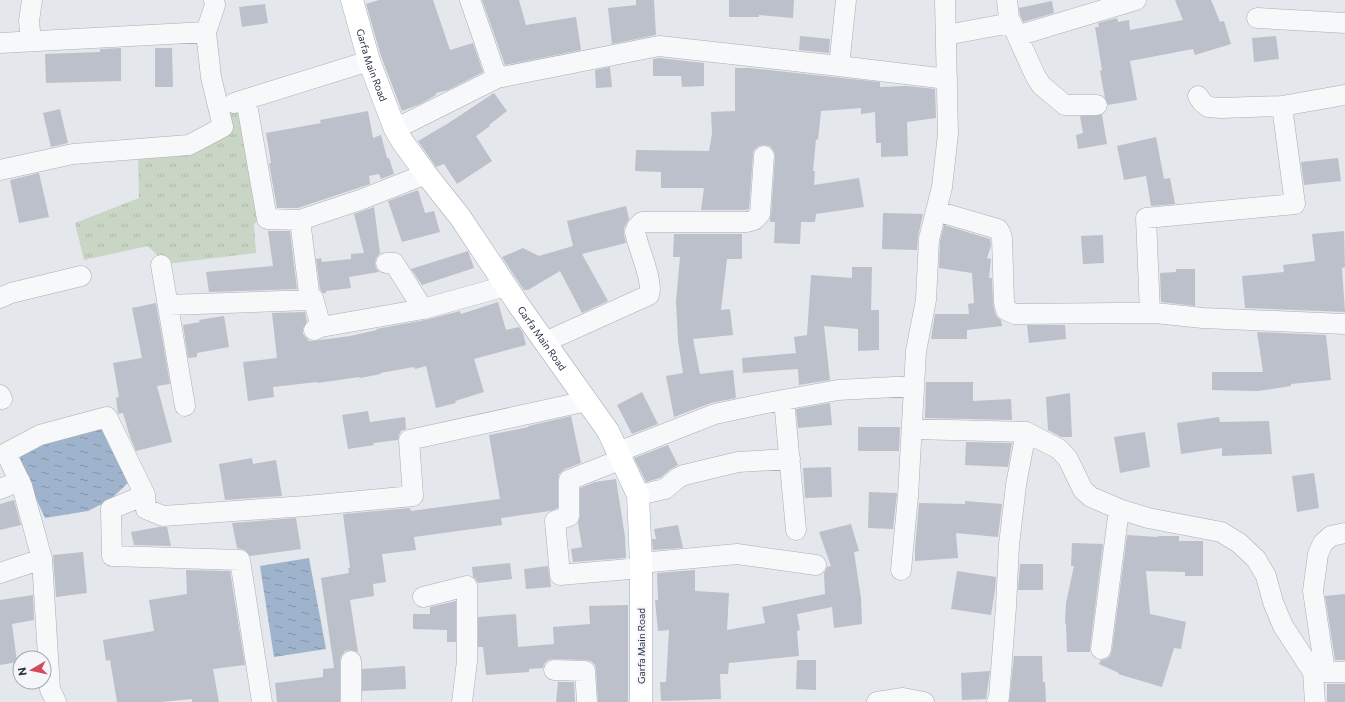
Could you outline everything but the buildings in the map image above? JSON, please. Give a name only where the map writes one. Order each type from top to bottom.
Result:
[{"type":"main road","name":"Garfa Main Road","points":[[352,0],[369,61],[395,129],[426,174],[460,217],[506,286],[608,431],[638,494],[641,565],[641,702]]},
{"type":"street","points":[[31,41],[29,21],[32,0]]},
{"type":"street","points":[[0,170],[74,154],[189,145],[223,127],[211,77],[206,32],[215,5],[214,0]]},
{"type":"street","points":[[470,0],[497,78]]},
{"type":"street","points":[[839,66],[846,0]]},
{"type":"street","points":[[901,570],[908,496],[916,352],[926,300],[929,239],[942,187],[948,134],[945,0]]},
{"type":"street","points":[[1007,0],[1009,18],[1041,85],[1065,105],[1097,105]]},
{"type":"street","points":[[946,35],[1014,30],[1136,0]]},
{"type":"street","points":[[1257,18],[1345,23]]},
{"type":"street","points":[[0,43],[206,32]]},
{"type":"street","points":[[395,129],[497,78],[659,46],[947,79]]},
{"type":"street","points":[[219,108],[369,61]]},
{"type":"street","points":[[1198,96],[1208,107],[1221,108],[1282,106],[1345,94]]},
{"type":"street","points":[[246,99],[267,219],[300,220],[360,200],[426,174]]},
{"type":"street","points":[[1150,313],[1146,218],[1296,204],[1282,106]]},
{"type":"street","points":[[545,342],[649,295],[651,290],[649,280],[635,232],[637,227],[642,222],[747,222],[754,220],[760,214],[764,156]]},
{"type":"street","points":[[936,211],[998,229],[1000,232],[1004,302],[1006,310],[1015,314],[1150,313],[1203,318],[1345,324]]},
{"type":"street","points":[[300,220],[310,300]]},
{"type":"street","points":[[386,263],[394,263],[423,309]]},
{"type":"street","points":[[161,265],[186,406]]},
{"type":"street","points":[[0,298],[11,293],[81,276]]},
{"type":"street","points":[[168,305],[310,300],[313,298],[317,328],[423,309],[506,286]]},
{"type":"street","points":[[816,565],[737,554],[560,575],[556,521],[569,516],[569,480],[715,414],[838,390],[913,386]]},
{"type":"street","points":[[784,400],[796,530]]},
{"type":"street","points":[[56,702],[50,689],[42,559],[20,481],[3,451],[40,435],[107,417],[145,495],[146,509],[163,516],[306,506],[413,496],[409,440],[587,401]]},
{"type":"street","points":[[912,429],[1026,432],[1059,449],[1068,459],[1083,490],[1091,497],[1119,509],[1148,518],[1221,532],[1239,543],[1256,560],[1266,576],[1273,602],[1283,626],[1319,672]]},
{"type":"street","points":[[997,702],[999,697],[1006,607],[1009,545],[1016,485],[1026,432]]},
{"type":"street","points":[[638,494],[665,489],[684,475],[738,462],[790,459]]},
{"type":"street","points":[[0,489],[20,481]]},
{"type":"street","points":[[145,495],[111,509],[112,556],[240,560],[262,702]]},
{"type":"street","points":[[1101,649],[1119,509]]},
{"type":"street","points":[[1315,702],[1319,672],[1313,591],[1318,554],[1323,543],[1331,536],[1345,533]]},
{"type":"street","points":[[0,573],[42,559]]},
{"type":"street","points":[[423,597],[467,586],[467,661],[462,702]]},
{"type":"street","points":[[351,661],[351,702]]},
{"type":"street","points":[[554,670],[585,671],[587,702]]},
{"type":"street","points":[[1319,672],[1345,672]]},
{"type":"street","points":[[877,702],[903,698],[924,702]]},
{"type":"green space","points":[[241,106],[262,214],[254,225],[256,253],[166,264],[148,246],[84,260],[75,223],[139,198],[138,155],[190,148],[224,111]]},
{"type":"water","points":[[98,423],[131,480],[110,500],[88,511],[45,518],[19,462],[22,451]]},
{"type":"water","points":[[309,558],[326,649],[274,657],[260,566]]}]
